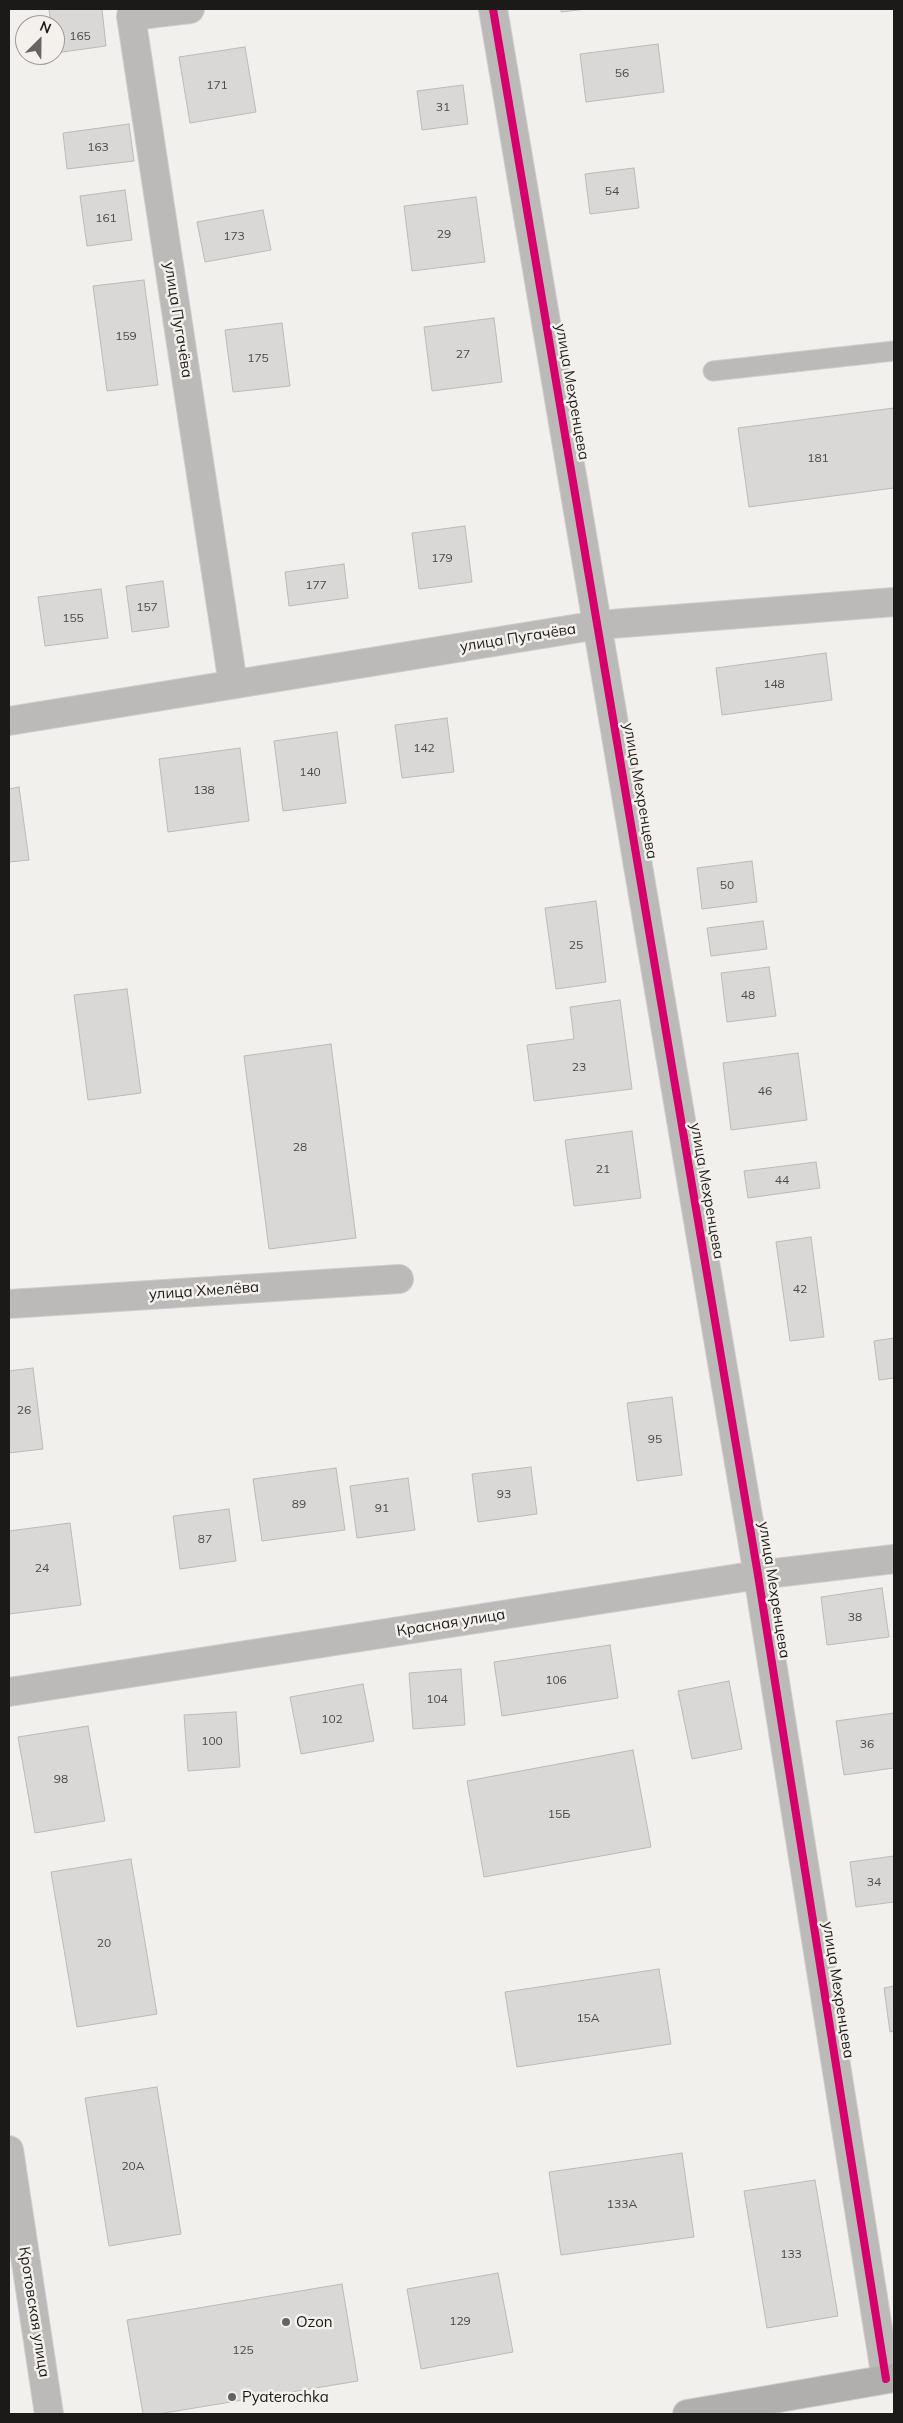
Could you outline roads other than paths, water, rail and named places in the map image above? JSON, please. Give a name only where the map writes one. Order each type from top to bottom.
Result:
[{"type":"main road","points":[[686,2414],[890,2378]]},
{"type":"street","name":"улица Пугачёва","points":[[190,9],[131,16],[233,684]]},
{"type":"street","name":"улица Мехренцева","points":[[493,9],[758,1575],[890,2378]]},
{"type":"street","name":"улица Пугачёва","points":[[9,722],[598,625],[894,602]]},
{"type":"street","name":"улица Хмелёва","points":[[9,1304],[399,1278]]},
{"type":"street","name":"Красная улица","points":[[9,1692],[758,1575],[894,1559]]},
{"type":"street","name":"Кротовская улица","points":[[9,2150],[50,2414]]},
{"type":"lane","points":[[713,371],[894,351]]},
{"type":"place","name":"Ozon","points":[[286,2322]]},
{"type":"place","name":"Pyaterochka","points":[[232,2397]]}]
